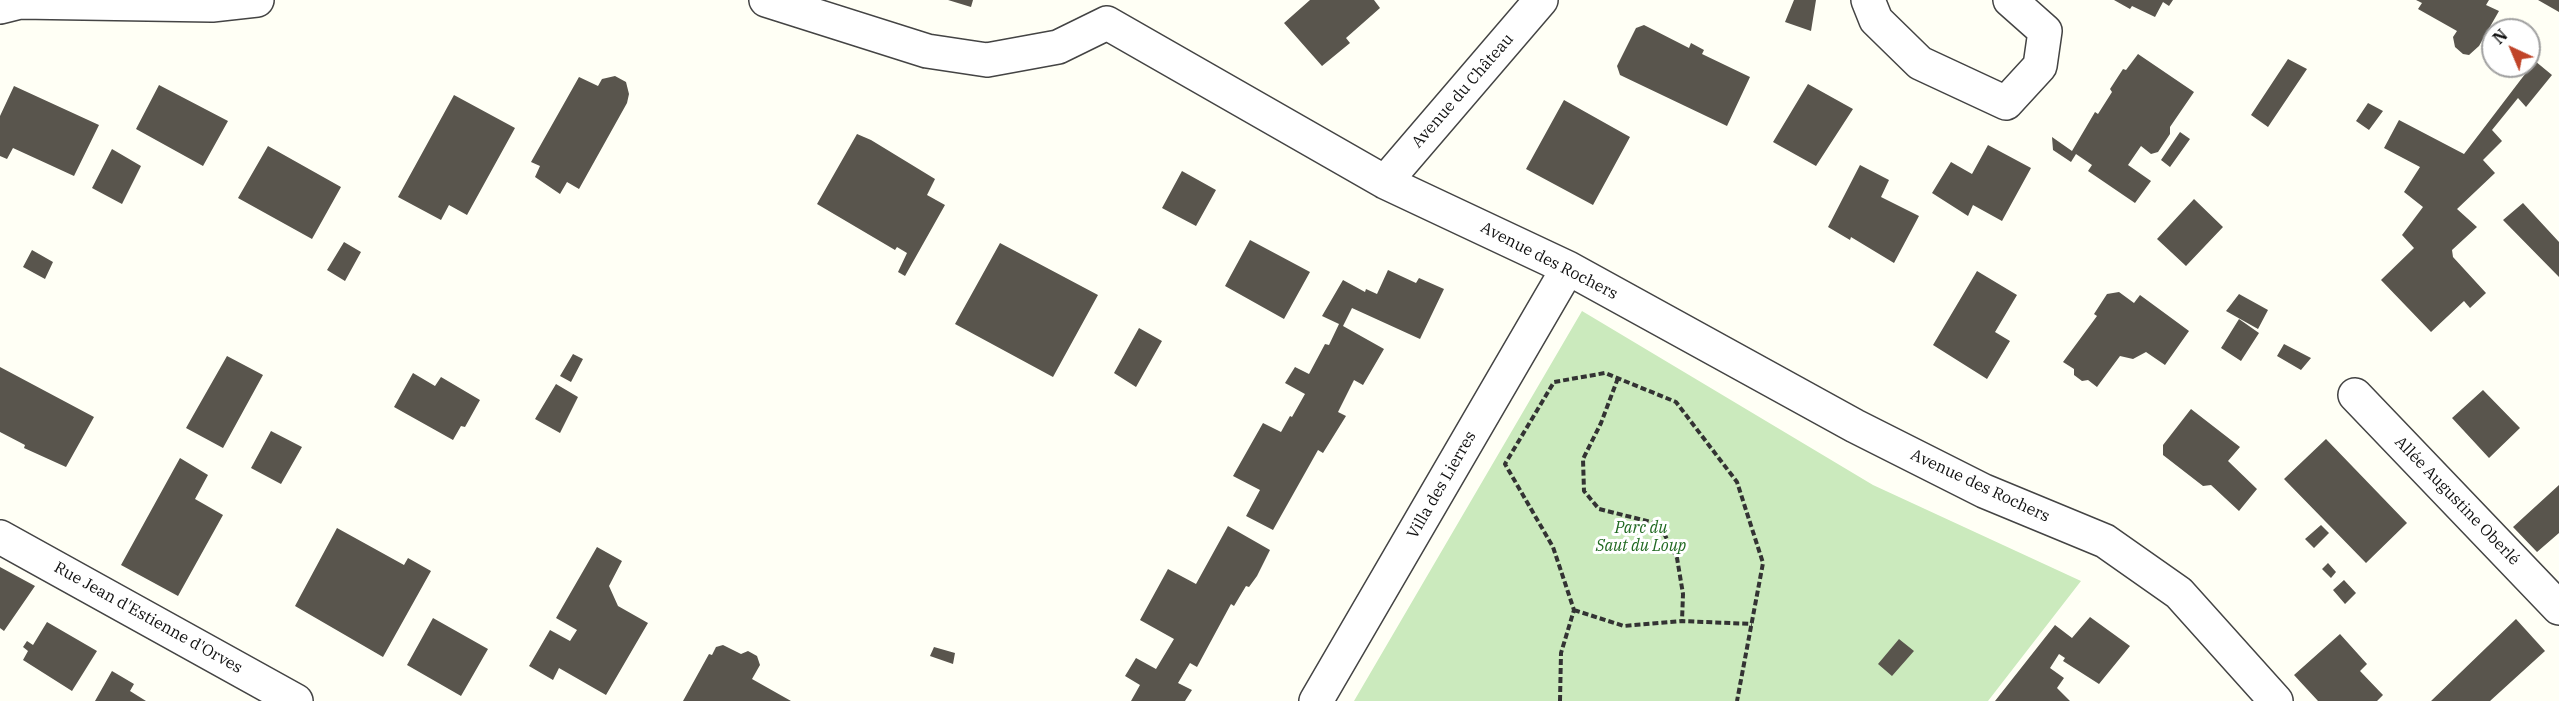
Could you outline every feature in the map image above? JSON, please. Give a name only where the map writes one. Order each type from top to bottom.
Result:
[{"type":"street","points":[[14,3],[212,5],[257,0]]},
{"type":"street","name":"Avenue des Rochers","points":[[766,0],[927,51],[987,60],[1058,47],[1103,11],[1385,182],[1568,268],[1855,426],[1984,491],[2105,541],[2179,594],[2276,701]]},
{"type":"street","name":"Avenue du Château","points":[[1385,182],[1541,0]]},
{"type":"street","points":[[1868,0],[1876,20],[1920,63],[2006,103],[2040,66],[2045,31],[2010,0]]},
{"type":"street","name":"Villa des Lierres","points":[[1316,701],[1568,268]]},
{"type":"street","name":"Allée Augustine Oberlé","points":[[2355,395],[2559,608]]},
{"type":"street","name":"Rue Jean d'Estienne d'Orves","points":[[0,537],[296,701]]},
{"type":"path","points":[[1560,701],[1561,653],[1575,610],[1553,547],[1505,464],[1554,382],[1605,373],[1676,402],[1737,482],[1763,563],[1737,701]]},
{"type":"path","points":[[1618,378],[1601,423],[1582,459],[1584,491],[1599,509],[1659,524],[1677,558],[1683,594],[1682,621]]},
{"type":"path","points":[[1575,610],[1624,626],[1682,621],[1752,624]]},
{"type":"green space","name":"Parc du Saut du Loup","points":[[1582,311],[1873,485],[2081,581],[1988,701],[1354,701]]},
{"type":"building","points":[[948,0],[973,0],[971,7]]},
{"type":"building","points":[[1310,0],[1374,0],[1380,8],[1346,38],[1350,43],[1322,66],[1284,23]]},
{"type":"building","points":[[1794,0],[1816,0],[1811,31],[1785,22]]},
{"type":"building","points":[[2114,0],[2173,0],[2169,6],[2163,2],[2155,17],[2132,6],[2130,9]]},
{"type":"building","points":[[2416,0],[2489,0],[2486,5],[2499,11],[2495,18],[2481,18],[2481,42],[2469,55],[2463,54],[2455,47],[2453,37],[2457,31],[2418,9],[2422,3]]},
{"type":"building","points":[[2538,0],[2559,0],[2559,12]]},
{"type":"building","points":[[1644,25],[1689,48],[1691,43],[1704,50],[1702,54],[1750,77],[1727,126],[1620,75],[1617,66],[1636,28]]},
{"type":"building","points":[[2138,54],[2194,92],[2170,127],[2170,134],[2158,152],[2151,154],[2141,146],[2128,165],[2151,181],[2135,203],[2088,171],[2092,165],[2076,154],[2071,162],[2053,150],[2052,137],[2072,151],[2095,112],[2098,114],[2112,92],[2110,89],[2123,69],[2126,70]]},
{"type":"building","points":[[2288,59],[2307,69],[2268,127],[2251,115]]},
{"type":"building","points":[[2541,66],[2552,75],[2526,107],[2518,98],[2492,130],[2502,141],[2483,160],[2495,173],[2457,209],[2477,227],[2452,250],[2453,257],[2486,293],[2470,308],[2464,301],[2431,332],[2381,280],[2414,248],[2402,235],[2423,207],[2404,192],[2420,167],[2384,148],[2399,120],[2464,154],[2522,78],[2541,78]]},
{"type":"building","points":[[615,76],[626,82],[629,94],[627,103],[579,189],[567,182],[560,194],[535,177],[540,166],[531,162],[579,77],[598,86],[602,79]]},
{"type":"building","points":[[1808,84],[1853,109],[1816,166],[1773,142]]},
{"type":"building","points":[[159,85],[228,121],[203,166],[136,129]]},
{"type":"building","points":[[14,86],[99,125],[74,176],[13,148],[7,159],[0,156],[0,116]]},
{"type":"building","points":[[454,95],[515,128],[467,215],[449,205],[441,220],[398,197]]},
{"type":"building","points":[[1564,100],[1630,137],[1593,205],[1526,169]]},
{"type":"building","points":[[2368,103],[2383,111],[2369,130],[2356,121]]},
{"type":"building","points":[[2180,132],[2190,139],[2170,167],[2161,160]]},
{"type":"building","points":[[857,134],[935,179],[927,195],[945,205],[905,276],[898,272],[907,253],[897,247],[895,250],[817,204]]},
{"type":"building","points":[[1988,145],[2031,168],[2002,221],[1973,205],[1968,216],[1932,193],[1951,162],[1972,174]]},
{"type":"building","points":[[268,146],[341,187],[312,239],[238,198]]},
{"type":"building","points":[[112,149],[141,166],[122,204],[92,188]]},
{"type":"building","points":[[1860,165],[1889,180],[1881,197],[1919,216],[1894,263],[1851,237],[1850,240],[1828,227]]},
{"type":"building","points":[[1182,171],[1216,190],[1196,226],[1162,208]]},
{"type":"building","points":[[2194,199],[2223,227],[2186,266],[2157,239]]},
{"type":"building","points":[[2523,203],[2559,242],[2559,277],[2503,220]]},
{"type":"building","points":[[1250,240],[1310,272],[1284,319],[1225,286]]},
{"type":"building","points":[[344,242],[361,252],[345,281],[327,270]]},
{"type":"building","points":[[1000,243],[1098,295],[1053,377],[955,324]]},
{"type":"building","points":[[32,250],[53,262],[45,279],[23,267]]},
{"type":"building","points":[[1388,270],[1416,283],[1419,278],[1444,289],[1420,339],[1352,308],[1343,326],[1384,349],[1363,385],[1354,380],[1338,412],[1346,416],[1323,453],[1318,450],[1273,530],[1246,516],[1260,490],[1233,476],[1263,423],[1281,432],[1305,394],[1285,383],[1295,367],[1309,374],[1325,344],[1329,345],[1339,324],[1322,316],[1343,280],[1365,292],[1366,289],[1377,294]]},
{"type":"building","points":[[1977,271],[2017,295],[1995,332],[2010,341],[1987,379],[1933,345]]},
{"type":"building","points":[[2119,292],[2134,303],[2140,295],[2189,331],[2165,365],[2146,352],[2133,359],[2120,356],[2097,387],[2088,380],[2082,381],[2074,375],[2074,369],[2063,362],[2097,316],[2094,314],[2107,294]]},
{"type":"building","points":[[2239,294],[2268,310],[2258,329],[2226,311]]},
{"type":"building","points":[[2239,319],[2259,333],[2241,361],[2221,348]]},
{"type":"building","points":[[1139,328],[1162,341],[1136,387],[1114,373]]},
{"type":"building","points":[[2284,344],[2311,358],[2301,370],[2277,356]]},
{"type":"building","points":[[573,354],[583,359],[571,382],[560,376]]},
{"type":"building","points":[[227,356],[263,375],[223,448],[186,428]]},
{"type":"building","points":[[0,367],[94,417],[66,467],[24,448],[25,445],[0,432]]},
{"type":"building","points":[[413,373],[435,386],[441,377],[480,400],[465,427],[461,426],[453,440],[394,407]]},
{"type":"building","points":[[556,384],[578,397],[560,433],[535,419]]},
{"type":"building","points":[[2483,390],[2520,428],[2489,458],[2452,418]]},
{"type":"building","points":[[2191,409],[2240,447],[2228,461],[2257,489],[2239,511],[2211,485],[2203,486],[2163,455],[2163,445]]},
{"type":"building","points":[[271,431],[302,447],[281,484],[251,468]]},
{"type":"building","points":[[2326,439],[2407,523],[2366,563],[2284,479]]},
{"type":"building","points":[[180,458],[208,475],[195,499],[223,515],[178,596],[121,565]]},
{"type":"building","points":[[2559,485],[2559,533],[2537,552],[2513,527]]},
{"type":"building","points":[[2321,525],[2329,533],[2314,548],[2305,539]]},
{"type":"building","points":[[1228,526],[1270,550],[1257,576],[1249,587],[1246,586],[1234,606],[1231,604],[1197,667],[1190,663],[1178,683],[1192,690],[1185,701],[1131,701],[1140,685],[1125,676],[1136,658],[1156,669],[1174,639],[1140,620],[1168,569],[1196,584]]},
{"type":"building","points":[[337,528],[404,565],[408,558],[431,571],[383,657],[295,606]]},
{"type":"building","points":[[597,547],[622,561],[609,586],[618,606],[648,623],[606,695],[559,668],[553,680],[529,666],[550,630],[570,641],[577,630],[556,618]]},
{"type":"building","points":[[2328,563],[2336,572],[2331,578],[2322,569]]},
{"type":"building","points":[[0,567],[35,586],[4,631],[0,628]]},
{"type":"building","points":[[2344,580],[2356,593],[2345,604],[2333,590]]},
{"type":"building","points":[[2090,617],[2130,646],[2099,684],[2063,661],[2065,658],[2059,654],[2050,668],[2064,678],[2057,688],[2070,701],[1995,701],[2055,625],[2072,638]]},
{"type":"building","points":[[433,618],[488,649],[461,696],[407,665]]},
{"type":"building","points":[[2516,619],[2545,651],[2490,701],[2431,701]]},
{"type":"building","points":[[47,622],[97,651],[72,691],[23,660],[28,651],[23,647],[27,641],[33,645]]},
{"type":"building","points":[[2340,634],[2367,664],[2360,671],[2383,695],[2377,701],[2318,701],[2294,675]]},
{"type":"building","points":[[1899,639],[1914,651],[1892,676],[1878,664]]},
{"type":"building","points":[[723,645],[741,654],[748,651],[757,656],[760,665],[752,679],[791,701],[683,701],[709,654],[712,655],[716,647]]},
{"type":"building","points":[[934,647],[955,653],[953,664],[930,656]]},
{"type":"building","points":[[112,671],[134,684],[130,691],[146,701],[95,701]]}]
